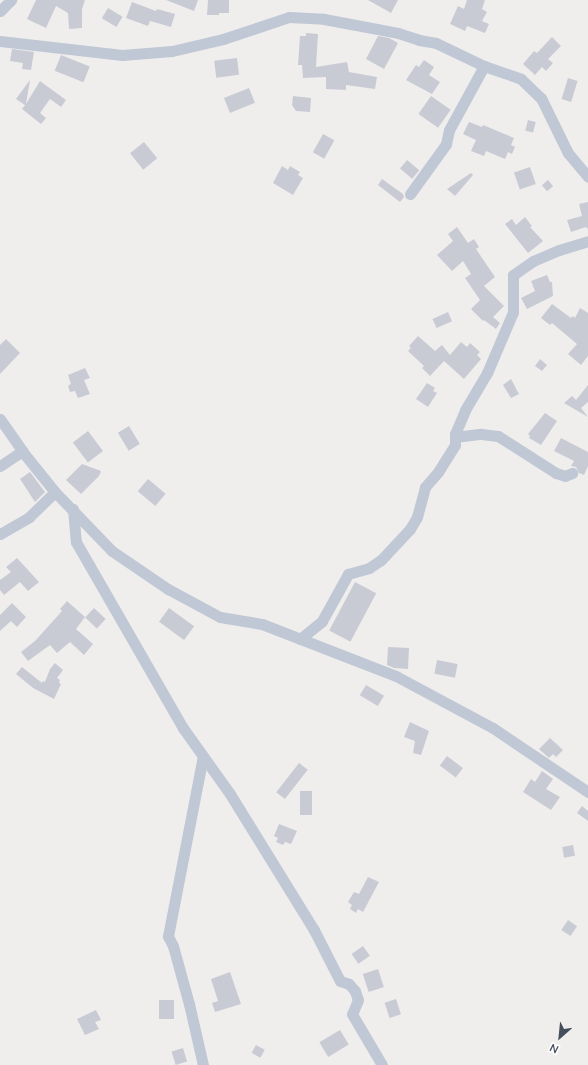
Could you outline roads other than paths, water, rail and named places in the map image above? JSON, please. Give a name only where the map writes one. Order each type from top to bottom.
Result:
[{"type":"street","points":[[0,11],[11,0]]},
{"type":"street","points":[[0,41],[122,55],[151,53],[172,51],[202,45],[289,17],[317,19],[398,33],[419,40],[436,43],[484,66],[521,79],[541,98],[568,153],[588,177]]},
{"type":"street","points":[[410,194],[446,144],[449,130],[484,66]]},
{"type":"street","points":[[300,639],[322,621],[348,574],[369,568],[381,560],[410,529],[417,517],[425,487],[438,472],[455,445],[455,437],[465,410],[487,373],[514,312],[513,275],[533,262],[559,250],[588,241]]},
{"type":"street","points":[[0,419],[22,451],[55,492],[112,551],[168,589],[220,617],[262,624],[396,676],[493,728],[588,792]]},
{"type":"street","points":[[455,437],[481,434],[498,436],[556,473],[565,476],[572,473]]},
{"type":"street","points":[[0,466],[22,451]]},
{"type":"street","points":[[0,534],[29,517],[55,492]]},
{"type":"street","points":[[73,509],[76,542],[184,728],[230,794],[314,930],[340,981],[349,984],[356,991],[358,1000],[352,1014],[382,1065]]},
{"type":"street","points":[[203,756],[168,936],[173,946],[190,1004],[203,1065]]}]
